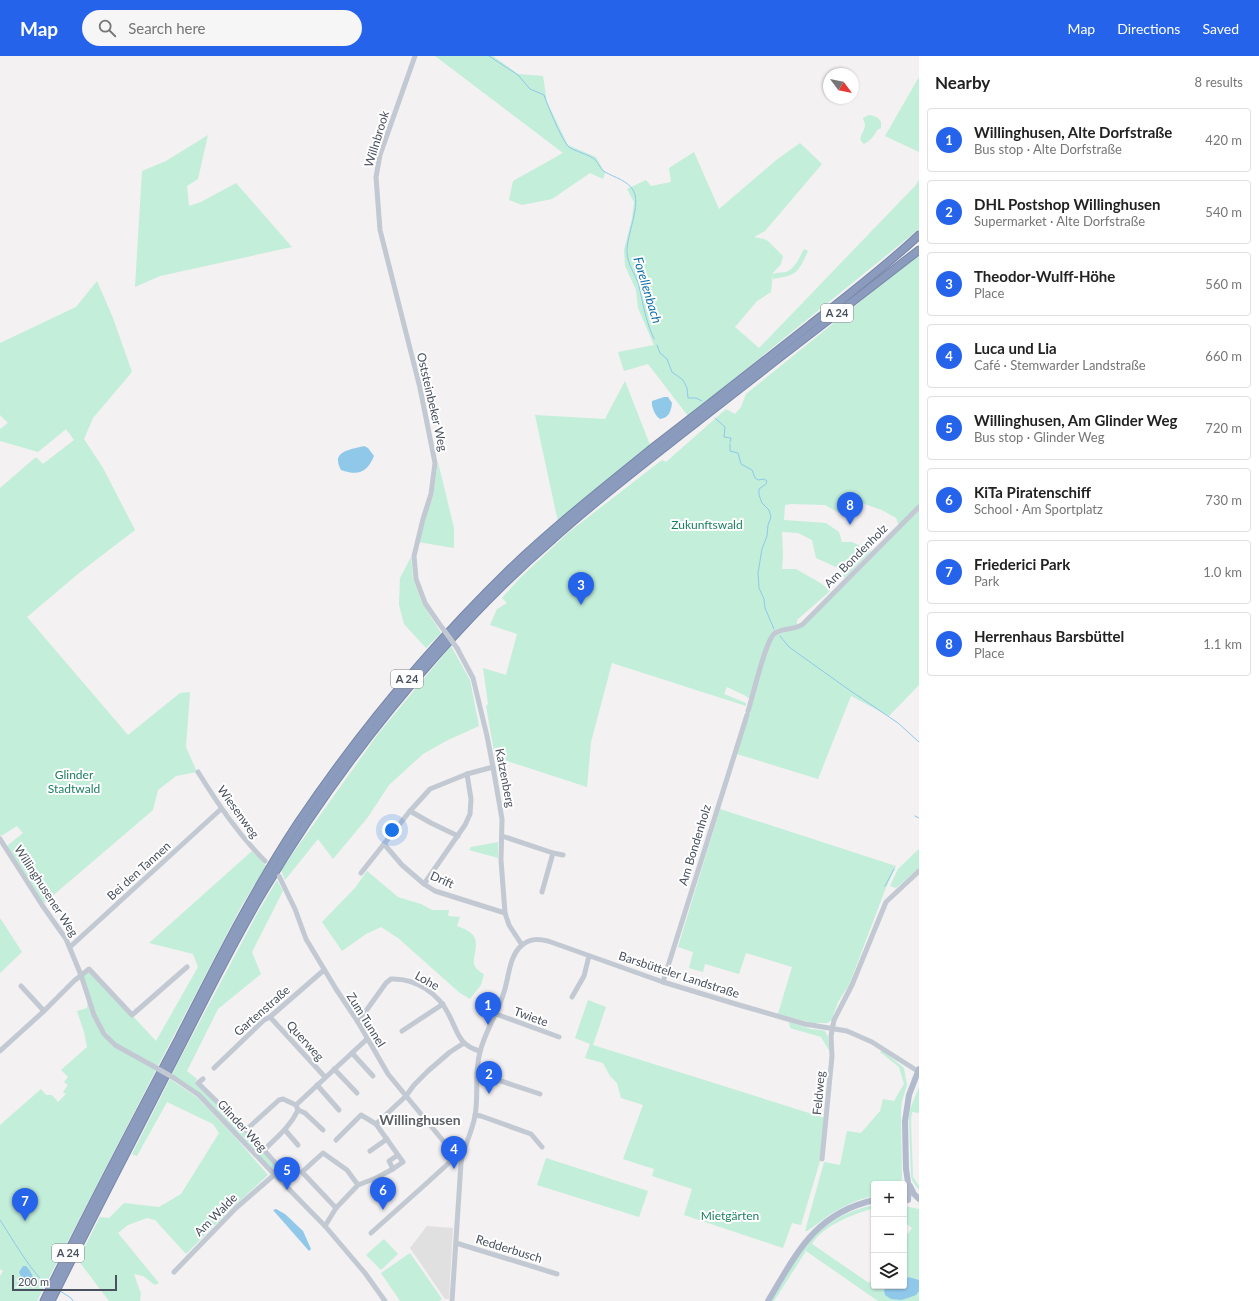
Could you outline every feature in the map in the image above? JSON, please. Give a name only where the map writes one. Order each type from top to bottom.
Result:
[{"type":"highway","name":"A 24","points":[[44,1301],[144,1103],[256,891],[297,825],[324,786],[387,702],[430,652],[466,614],[512,567],[547,535],[612,480],[871,277],[919,235]]},
{"type":"highway","name":"A 24","points":[[51,1301],[150,1106],[260,898],[307,822],[363,743],[393,706],[434,657],[470,619],[552,539],[616,486],[772,363],[919,250]]},
{"type":"main road","points":[[906,1181],[905,1121],[909,1095],[919,1070]]},
{"type":"main road","points":[[907,1185],[919,1199]]},
{"type":"main road","points":[[907,1200],[919,1202]]},
{"type":"main road","points":[[768,1301],[799,1250],[816,1230],[827,1220],[841,1212],[856,1205],[871,1201]]},
{"type":"street","name":"Willnbrook","points":[[380,230],[376,178],[380,155],[415,56]]},
{"type":"street","name":"Oststeinbeker Weg","points":[[380,230],[420,388],[435,462],[432,494],[423,520],[414,556],[416,579],[425,603],[438,622]]},
{"type":"street","name":"Am Bondenholz","points":[[663,982],[767,646],[774,633],[781,630],[797,628],[803,624],[919,507]]},
{"type":"street","name":"Katzenberg","points":[[438,622],[457,648],[473,678],[493,767],[502,819],[502,860],[506,913],[509,925],[522,945]]},
{"type":"street","points":[[361,873],[410,810],[430,789],[468,774],[493,767]]},
{"type":"street","name":"Wiesenweg","points":[[198,772],[221,809],[241,836],[265,861]]},
{"type":"street","points":[[424,884],[458,836],[470,814],[471,799],[468,774]]},
{"type":"street","name":"Bei den Tannen","points":[[70,947],[221,809]]},
{"type":"street","points":[[410,810],[431,824],[458,836]]},
{"type":"street","points":[[502,836],[563,855]]},
{"type":"street","name":"Willinghusener Weg","points":[[0,839],[70,947],[94,1015],[108,1040],[153,1066]]},
{"type":"street","name":"Drift","points":[[384,844],[402,866],[424,884],[441,893],[506,913]]},
{"type":"street","points":[[542,892],[553,853]]},
{"type":"street","points":[[832,1028],[834,1020],[852,985],[886,902],[919,871]]},
{"type":"street","name":"Zum Tunnel","points":[[279,876],[295,909],[306,939],[324,970],[358,1022],[388,1074],[449,1148],[457,1153]]},
{"type":"street","name":"Barsbütteler Landstraße","points":[[522,945],[530,940],[538,939],[663,982],[789,1020],[812,1026],[832,1028],[847,1032],[872,1042],[919,1070]]},
{"type":"street","points":[[452,1301],[461,1169],[463,1153],[475,1115],[477,1073],[480,1051],[504,992],[512,962],[516,952],[522,945]]},
{"type":"street","points":[[572,997],[584,976],[589,956]]},
{"type":"street","points":[[0,1051],[81,975],[89,970],[132,1015],[187,967]]},
{"type":"street","name":"Gartenstraße","points":[[214,1068],[264,1020],[270,1017],[324,970]]},
{"type":"street","name":"Lohe","points":[[358,1022],[386,983],[391,979],[405,980],[420,985],[433,993],[443,1004],[455,1030],[464,1043]]},
{"type":"street","points":[[21,986],[44,1011]]},
{"type":"street","points":[[402,1031],[443,1004]]},
{"type":"street","name":"Twiete","points":[[496,1014],[559,1037]]},
{"type":"street","name":"Querweg","points":[[270,1017],[325,1077]]},
{"type":"street","name":"Feldweg","points":[[822,1159],[832,1056],[832,1028]]},
{"type":"street","points":[[264,1150],[293,1121],[297,1107],[316,1085],[367,1039]]},
{"type":"street","points":[[376,1124],[406,1096],[414,1085],[428,1071],[450,1052],[464,1043],[472,1049],[480,1051]]},
{"type":"street","points":[[352,1053],[373,1076]]},
{"type":"street","name":"Glinder Weg","points":[[153,1066],[187,1086],[199,1095],[325,1226],[366,1273],[385,1301]]},
{"type":"street","points":[[334,1069],[357,1093]]},
{"type":"street","points":[[477,1073],[540,1094]]},
{"type":"street","points":[[202,1078],[198,1083],[246,1130],[279,1167],[274,1174]]},
{"type":"street","points":[[316,1085],[339,1110]]},
{"type":"street","points":[[246,1130],[279,1100],[283,1099],[305,1113],[323,1130]]},
{"type":"street","points":[[325,1226],[336,1208],[358,1185],[393,1169],[403,1162],[376,1124],[361,1115],[336,1140]]},
{"type":"street","points":[[475,1115],[531,1134],[542,1147]]},
{"type":"street","points":[[285,1130],[298,1145]]},
{"type":"street","points":[[370,1151],[387,1139]]},
{"type":"street","points":[[336,1208],[302,1172],[323,1153],[347,1170],[358,1185]]},
{"type":"street","points":[[371,1233],[434,1177],[451,1161],[457,1153],[463,1153]]},
{"type":"street","points":[[393,1169],[389,1161],[398,1155]]},
{"type":"street","name":"Am Walde","points":[[174,1272],[236,1208],[274,1174]]},
{"type":"street","name":"Redderbusch","points":[[456,1243],[557,1274]]},
{"type":"shaded area","points":[[427,1226],[453,1228],[449,1299],[445,1299],[410,1248]]},
{"type":"green space","points":[[435,56],[493,56],[518,74],[543,76],[547,102],[568,145],[596,157],[605,173],[603,179],[590,173],[552,199],[522,205],[509,200],[513,181],[563,153]]},
{"type":"green space","points":[[919,77],[919,152],[885,136]]},
{"type":"green space","points":[[869,115],[875,116],[879,119],[881,122],[881,128],[877,130],[872,138],[864,144],[861,139],[865,128],[863,118]]},
{"type":"green space","points":[[208,135],[198,179],[187,186],[189,206],[201,202],[236,183],[292,247],[160,276],[135,287],[142,171],[166,161]]},
{"type":"green space","points":[[800,143],[822,164],[765,231],[754,237],[768,241],[783,256],[781,264],[773,273],[771,292],[757,301],[735,327],[759,348],[915,186],[919,180],[919,229],[688,416],[648,364],[624,371],[618,352],[654,345],[638,308],[636,290],[625,266],[624,250],[632,218],[634,202],[627,189],[646,180],[651,186],[671,182],[669,168],[694,152],[719,209],[775,161]]},
{"type":"green space","points":[[804,249],[808,251],[802,264],[796,272],[787,276],[773,279],[773,274],[786,272],[792,268]]},
{"type":"green space","name":"Zukunftswald","points":[[919,254],[919,505],[899,526],[896,518],[882,510],[853,500],[839,513],[825,505],[785,505],[784,520],[826,523],[839,532],[842,542],[852,542],[871,551],[845,578],[838,568],[816,558],[812,540],[798,533],[782,532],[782,569],[796,569],[822,584],[830,591],[797,620],[797,625],[776,629],[770,637],[750,697],[748,698],[727,687],[724,694],[746,703],[746,706],[612,663],[591,742],[587,787],[495,757],[486,706],[488,704],[483,668],[506,675],[517,634],[490,625],[497,609],[507,603],[502,598],[520,578],[569,532],[662,460],[666,462],[726,409],[735,414],[741,407],[746,394]]},
{"type":"green space","name":"Glinder Stadtwald","points":[[97,281],[113,318],[132,372],[93,418],[84,439],[103,468],[135,530],[79,573],[27,617],[128,735],[180,693],[190,692],[186,747],[197,772],[176,776],[158,790],[153,810],[43,904],[7,846],[23,833],[17,826],[1,836],[0,835],[0,488],[36,457],[43,464],[74,440],[66,429],[38,452],[0,441],[0,429],[8,423],[0,415],[0,343],[76,307]]},
{"type":"green space","points":[[625,381],[650,445],[593,491],[558,522],[535,415],[605,419]]},
{"type":"green space","points":[[438,462],[454,528],[454,548],[418,542],[424,520],[433,497]]},
{"type":"green space","points":[[919,509],[919,685],[889,716],[851,696],[818,779],[737,754],[767,652],[774,637],[779,633],[795,630]]},
{"type":"green space","points":[[411,557],[413,579],[422,603],[441,633],[426,648],[404,624],[399,605],[400,578]]},
{"type":"green space","points":[[451,646],[470,680],[479,726],[448,740],[423,754],[389,785],[368,817],[333,859],[318,839],[285,880],[281,870],[378,734]]},
{"type":"green space","points":[[720,809],[896,866],[885,890],[849,985],[838,1002],[832,1019],[828,1023],[813,1023],[778,1014],[792,967],[746,953],[739,974],[705,964],[703,972],[689,968],[693,952],[678,947]]},
{"type":"green space","points":[[498,842],[498,858],[469,850],[471,847]]},
{"type":"green space","points":[[919,849],[919,868],[896,888],[890,886],[898,869]]},
{"type":"green space","points":[[252,851],[266,866],[242,905],[158,1066],[115,1043],[102,1027],[82,974],[89,969],[156,1041],[198,967],[193,954],[149,943]]},
{"type":"green space","points":[[367,871],[398,897],[421,904],[432,910],[449,910],[448,916],[460,917],[457,926],[469,931],[475,938],[476,947],[474,964],[477,969],[484,974],[481,985],[470,999],[460,993],[398,938],[381,927],[366,934],[342,951],[322,922],[355,888]]},
{"type":"green space","points":[[277,880],[283,891],[252,952],[261,974],[218,1009],[187,1071],[197,1079],[195,1082],[245,1131],[275,1166],[272,1169],[239,1134],[172,1074],[257,914]]},
{"type":"green space","points":[[0,918],[22,952],[0,973]]},
{"type":"green space","points":[[88,1000],[92,1015],[99,1029],[112,1046],[156,1070],[37,1301],[0,1301],[0,1276],[3,1271],[0,1269],[0,1125],[41,1089],[46,1095],[52,1095],[58,1102],[66,1094],[63,1092],[68,1085],[64,1082],[68,1077],[61,1070],[87,1047],[77,1011],[87,1008]]},
{"type":"green space","name":"Mietgärten","points":[[588,1000],[606,1007],[593,1045],[825,1118],[820,1161],[801,1225],[792,1223],[783,1248],[684,1215],[692,1189],[652,1176],[654,1169],[623,1159],[643,1105],[621,1098],[617,1083],[610,1076],[603,1063],[585,1058],[590,1044],[575,1038]]},
{"type":"green space","points":[[789,1022],[811,1029],[825,1031],[828,1037],[830,1052],[821,1037],[790,1028]]},
{"type":"green space","points":[[882,1050],[904,1068],[907,1085],[902,1101],[901,1111],[902,1181],[871,1181],[871,1197],[842,1207],[805,1231],[824,1162],[840,1165],[847,1131],[861,1133],[880,1111],[883,1099],[894,1101],[904,1084],[899,1067],[880,1052]]},
{"type":"green space","points":[[170,1079],[198,1098],[268,1175],[234,1206],[186,1254],[155,1220],[147,1218],[128,1225],[118,1233],[159,1283],[155,1285],[143,1276],[134,1274],[141,1294],[140,1301],[109,1301],[78,1260],[100,1217],[109,1218],[124,1203],[159,1207],[181,1194],[219,1133],[213,1124],[167,1102],[137,1156],[132,1154]]},
{"type":"green space","points":[[919,1087],[919,1113],[912,1112],[911,1120],[913,1177],[919,1186],[919,1190],[911,1177],[909,1119],[910,1109]]},
{"type":"green space","points":[[546,1158],[648,1191],[639,1217],[537,1185]]},
{"type":"green space","points":[[871,1206],[871,1209],[857,1213],[831,1226],[817,1237],[812,1244],[869,1283],[871,1281],[871,1289],[885,1289],[884,1290],[916,1295],[919,1291],[919,1301],[878,1301],[806,1251],[774,1301],[771,1301],[800,1253],[811,1240],[822,1229],[836,1219],[853,1211]]},
{"type":"green space","points":[[907,1207],[919,1209],[919,1280],[907,1278],[907,1235],[912,1228],[907,1224]]},
{"type":"green space","points":[[384,1239],[398,1254],[381,1270],[366,1255]]},
{"type":"green space","points":[[410,1253],[442,1299],[439,1301],[400,1301],[381,1273]]},
{"type":"water","points":[[668,397],[672,403],[672,406],[667,416],[660,419],[656,416],[652,406],[652,401]]},
{"type":"water","points":[[364,446],[368,448],[374,456],[368,466],[361,472],[357,473],[341,470],[338,461],[341,454],[348,450]]},
{"type":"water","points":[[276,1209],[285,1214],[303,1231],[311,1249],[309,1251],[273,1210]]},
{"type":"water","points":[[23,1266],[28,1268],[34,1279],[34,1284],[29,1287],[26,1279],[21,1277],[19,1272]]},
{"type":"water","points":[[907,1278],[919,1280],[919,1291],[916,1295],[901,1300],[891,1299],[885,1295],[885,1289],[907,1289]]},
{"type":"waterway","name":"Forellenbach","points":[[489,56],[518,75],[530,89],[544,95],[559,131],[569,147],[594,159],[605,172],[624,182],[633,190],[636,203],[627,245],[627,256],[639,286],[647,320],[654,339]]},
{"type":"waterway","name":"Forellenbach","points":[[657,345],[660,353],[667,359],[672,372],[683,380],[687,388],[688,398],[696,398],[702,401]]},
{"type":"waterway","name":"Forellenbach","points":[[715,418],[725,427],[724,437],[731,438],[730,442]]},
{"type":"waterway","name":"Forellenbach","points":[[730,444],[730,451],[738,453],[741,464],[752,470],[755,478],[758,480],[764,479],[767,481],[766,484],[759,489],[759,495],[762,503],[769,510],[771,517],[768,525],[767,536],[762,549],[758,573],[759,588],[764,599],[765,608],[774,629]]},
{"type":"waterway","name":"Forellenbach","points":[[780,636],[789,647],[898,723],[919,742]]},
{"type":"waterway","points":[[915,816],[919,818]]},
{"type":"waterway","points":[[885,886],[894,869]]},
{"type":"waterway","points":[[0,1220],[29,1265],[47,1284]]},
{"type":"waterway","points":[[60,1291],[73,1301]]},
{"type":"place","name":"Herrenhaus Barsbüttel","points":[[850,525]]},
{"type":"place","name":"Theodor-Wulff-Höhe","points":[[581,605]]},
{"type":"place","name":"Willinghusen, Alte Dorfstraße","points":[[488,1025]]},
{"type":"place","name":"DHL Postshop Willinghusen","points":[[489,1094]]},
{"type":"place","name":"Luca und Lia","points":[[454,1169]]},
{"type":"place","name":"Willinghusen, Am Glinder Weg","points":[[287,1190]]},
{"type":"place","name":"KiTa Piratenschiff","points":[[383,1210]]},
{"type":"place","name":"Friederici Park","points":[[25,1221]]},
{"type":"district","name":"Willinghusen","points":[[420,1120]]}]
